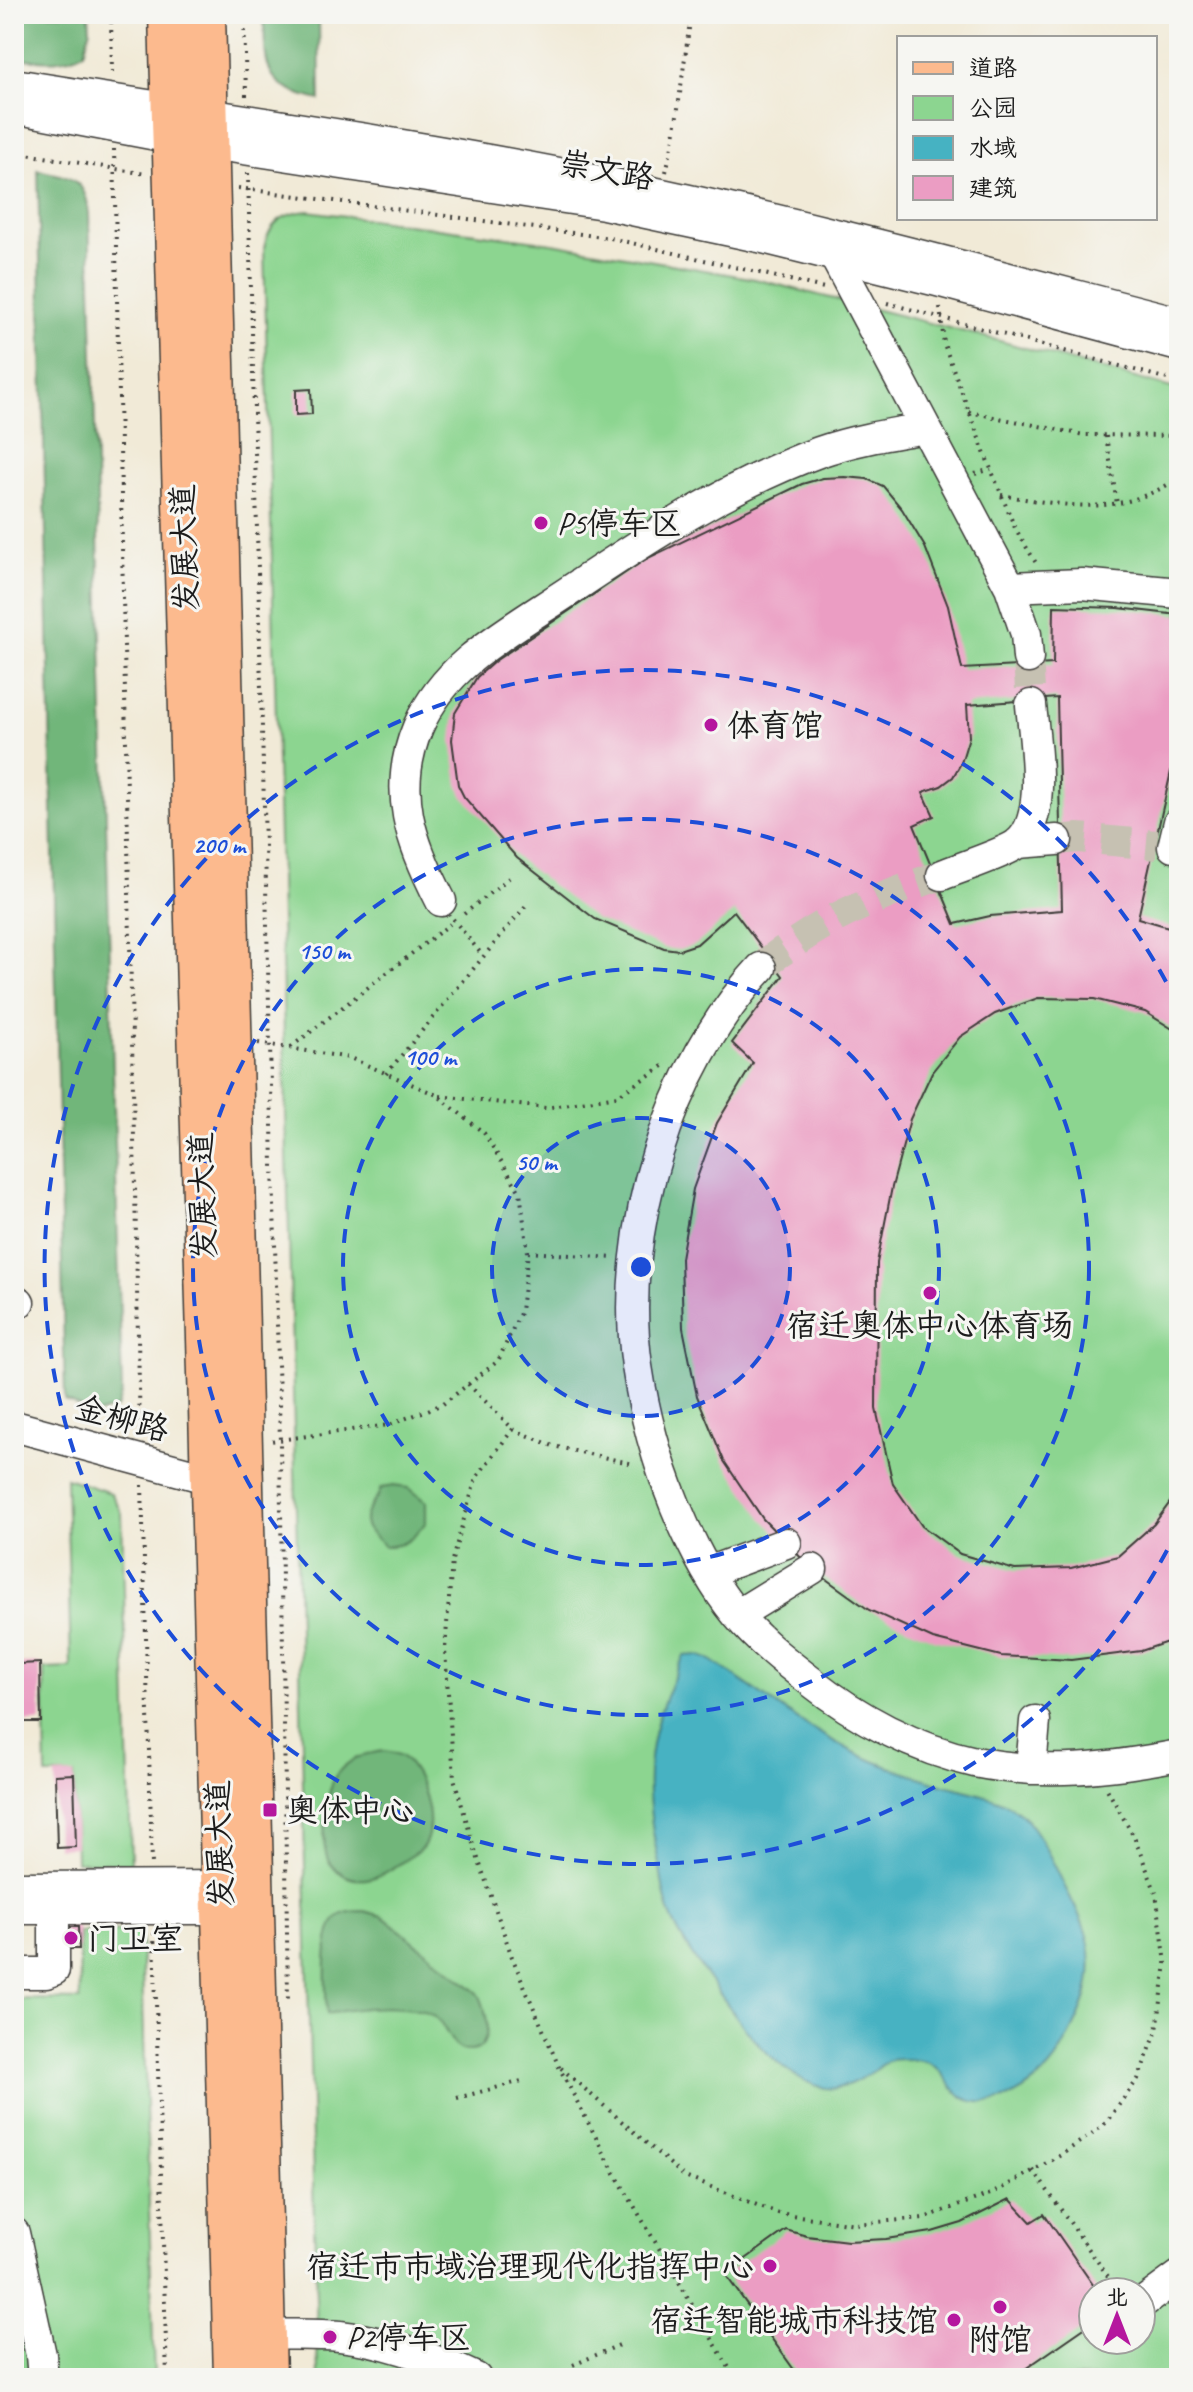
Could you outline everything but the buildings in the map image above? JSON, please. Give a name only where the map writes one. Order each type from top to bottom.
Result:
[{"type":"main road","name":"发展大道","points":[[168,14],[171,124],[192,181],[250,1044],[242,1439],[233,2378]]},
{"type":"main road","name":"发展大道","points":[[206,14],[209,129],[192,181],[210,1479],[267,2378]]},
{"type":"street","name":"崇文路","points":[[14,84],[113,113],[247,135],[604,204],[834,255],[1179,346]]},
{"type":"street","name":"崇文路","points":[[14,108],[113,113]]},
{"type":"street","name":"崇文路","points":[[247,135],[504,163],[661,194],[762,215],[1179,322]]},
{"type":"street","points":[[834,255],[1010,587],[1026,634],[1028,658]]},
{"type":"street","points":[[448,911],[419,858],[405,795],[406,767],[417,728],[442,687],[468,661],[617,559],[677,522],[753,482],[827,450],[925,428]]},
{"type":"street","points":[[1010,587],[1082,584],[1179,593]]},
{"type":"street","points":[[1018,843],[1032,823],[1035,806],[1037,777],[1031,705]]},
{"type":"street","points":[[942,875],[1018,843],[1057,840]]},
{"type":"street","points":[[761,968],[745,985],[712,1035],[681,1090],[651,1173],[636,1260],[633,1314],[636,1364],[646,1417],[690,1541],[737,1615],[776,1654],[833,1700],[925,1747],[976,1762],[1051,1771],[1096,1768],[1179,1755]]},
{"type":"street","name":"金柳路","points":[[14,1426],[210,1479]]},
{"type":"street","points":[[708,1572],[786,1543]]},
{"type":"street","points":[[737,1615],[812,1569]]},
{"type":"street","points":[[1031,1769],[1035,1721]]},
{"type":"street","points":[[14,1887],[238,1898]]},
{"type":"street","points":[[14,1909],[238,1898]]},
{"type":"street","points":[[14,1973],[54,1970],[54,1909]]},
{"type":"street","points":[[14,2233],[41,2355],[43,2378]]},
{"type":"street","points":[[1157,2292],[1179,2276]]},
{"type":"street","points":[[266,2334],[340,2336],[376,2342],[429,2356],[476,2378]]},
{"type":"path","points":[[111,14],[141,1460]]},
{"type":"path","points":[[244,14],[248,189],[250,1044],[280,1442],[288,2019]]},
{"type":"path","points":[[661,194],[674,137],[691,14]]},
{"type":"path","points":[[14,152],[192,181],[610,238],[941,316],[1179,382]]},
{"type":"path","points":[[937,281],[944,344],[969,412],[1015,528],[1050,586]]},
{"type":"path","points":[[969,412],[1084,435],[1179,436]]},
{"type":"path","points":[[1106,436],[1117,504]]},
{"type":"path","points":[[1001,495],[1066,505],[1125,504],[1179,478]]},
{"type":"path","points":[[291,1047],[448,911],[510,877]]},
{"type":"path","points":[[386,1074],[528,903]]},
{"type":"path","points":[[448,911],[484,956]]},
{"type":"path","points":[[250,1044],[291,1047],[350,1058],[437,1095],[546,1108],[617,1096],[677,1058]]},
{"type":"path","points":[[242,1439],[280,1442],[389,1425],[443,1404],[498,1361],[521,1311],[528,1252],[520,1192],[484,1133],[437,1095]]},
{"type":"path","points":[[528,1252],[636,1260]]},
{"type":"path","points":[[468,1384],[513,1429],[553,1446],[607,1460],[662,1468]]},
{"type":"path","points":[[513,1429],[476,1478],[452,1560],[445,1650],[454,1778],[512,1957],[559,2067],[613,2170],[735,2378]]},
{"type":"path","points":[[559,2067],[685,2177],[778,2213],[855,2224],[924,2218],[993,2193],[1061,2155],[1104,2125],[1138,2079],[1157,2031],[1166,1963],[1156,1893],[1134,1837],[1096,1768]]},
{"type":"path","points":[[457,2098],[522,2081]]},
{"type":"path","points":[[1033,2170],[1108,2276]]},
{"type":"path","points":[[573,2365],[624,2343]]},
{"type":"green space","points":[[14,14],[89,14],[90,31],[84,52],[58,60],[14,58]]},
{"type":"green space","points":[[264,14],[319,14],[320,100],[287,89],[271,72],[265,48]]},
{"type":"green space","points":[[38,170],[67,177],[79,185],[89,213],[122,1391],[117,1408],[97,1414],[65,1401]]},
{"type":"green space","points":[[308,211],[552,243],[755,279],[1179,390],[1179,2378],[318,2378],[264,248],[273,226],[291,214]]},
{"type":"green space","points":[[66,1478],[111,1493],[122,1513],[131,1863],[76,1862],[74,1775],[46,1775],[44,1669],[71,1668]]},
{"type":"green space","points":[[381,1488],[408,1488],[426,1502],[426,1522],[408,1540],[385,1546],[369,1531],[365,1519]]},
{"type":"green space","points":[[384,1751],[401,1756],[415,1773],[426,1798],[428,1835],[421,1849],[387,1872],[368,1879],[349,1877],[339,1872],[327,1856],[324,1833],[329,1793],[336,1775],[351,1761]]},
{"type":"green space","points":[[364,1911],[382,1916],[478,1993],[487,2026],[479,2048],[464,2051],[459,2048],[436,2018],[414,2009],[367,2008],[327,2014],[329,1934],[339,1916]]},
{"type":"green space","points":[[141,1931],[154,2378],[14,2378],[14,1999],[80,2000],[79,1932]]},
{"type":"water","points":[[697,1655],[711,1660],[852,1751],[898,1770],[1000,1801],[1027,1820],[1048,1852],[1079,1916],[1091,1960],[1085,2001],[1074,2026],[1056,2059],[1034,2082],[1006,2099],[978,2102],[957,2093],[938,2069],[929,2063],[895,2059],[845,2086],[825,2088],[797,2076],[771,2057],[739,2020],[690,1951],[670,1914],[653,1829],[649,1778],[655,1732],[684,1656]]},
{"type":"tunnel","points":[[1028,658],[1031,705]]},
{"type":"tunnel","points":[[1057,840],[1078,838],[1157,845]]},
{"type":"tunnel","points":[[761,968],[813,931],[848,912],[942,875]]},
{"type":"place","name":"P5停车区","points":[[541,523]]},
{"type":"place","name":"体育馆","points":[[711,725]]},
{"type":"place","name":"宿迁奥体中心体育场","points":[[930,1293]]},
{"type":"place","name":"奥体中心","points":[[270,1810]]},
{"type":"place","name":"门卫室","points":[[71,1938]]},
{"type":"place","name":"宿迁市市域治理现代化指挥中心","points":[[770,2266]]},
{"type":"place","name":"附馆","points":[[1000,2307]]},
{"type":"place","name":"宿迁智能城市科技馆","points":[[954,2320]]},
{"type":"place","name":"P2停车区","points":[[330,2337]]}]
